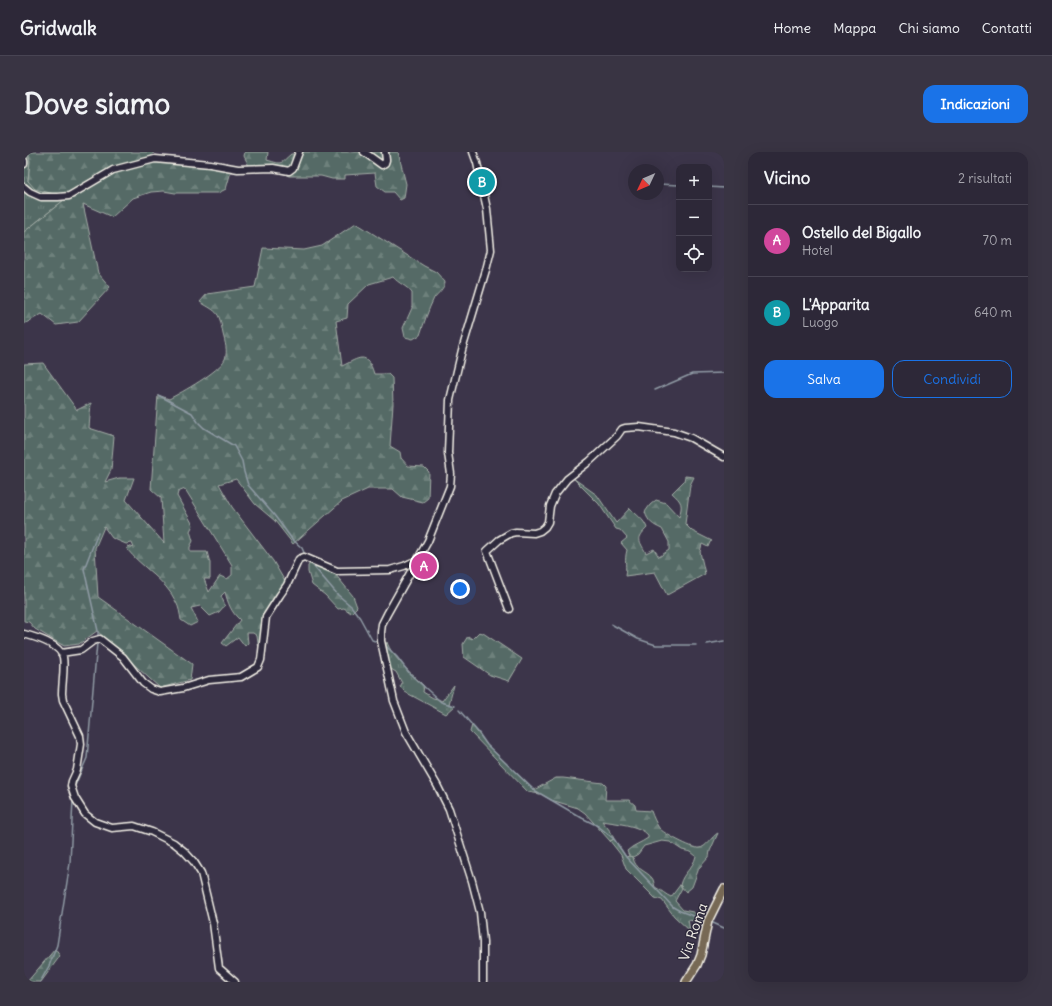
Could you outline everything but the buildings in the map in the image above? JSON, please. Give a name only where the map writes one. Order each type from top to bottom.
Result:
[{"type":"main road","name":"Via Roma","points":[[686,982],[697,965],[701,955],[708,921],[724,889]]},
{"type":"street","points":[[24,187],[41,198],[69,196],[113,170],[155,159],[238,168],[273,168],[289,171],[293,168],[299,152]]},
{"type":"street","points":[[364,152],[382,165],[385,164],[386,160],[385,152]]},
{"type":"street","points":[[473,152],[477,163],[487,209],[491,250],[462,350],[450,400],[448,453],[451,474],[450,486],[432,532],[382,624],[381,641],[394,701],[406,732],[437,785],[449,809],[472,881],[480,912],[483,942],[483,982]]},
{"type":"street","points":[[509,609],[487,551],[499,540],[511,533],[534,533],[545,527],[548,522],[550,506],[555,494],[567,479],[590,462],[617,436],[622,429],[640,427],[674,432],[691,438],[724,457]]},
{"type":"street","points":[[61,652],[81,650],[95,640],[100,639],[123,657],[143,683],[151,689],[160,692],[183,688],[209,680],[241,677],[258,667],[261,660],[266,617],[287,585],[299,559],[304,557],[331,569],[344,571],[390,570],[404,566],[418,559]]},
{"type":"street","points":[[24,634],[34,636],[56,647],[61,652],[63,657],[63,700],[80,736],[81,744],[77,770],[71,786],[75,798],[85,814],[95,822],[112,828],[134,826],[164,837],[184,851],[194,862],[201,873],[213,923],[219,968],[235,982]]},
{"type":"green space","points":[[24,152],[26,152],[30,161],[28,181],[69,196],[24,232]]},
{"type":"green space","points":[[28,152],[154,152],[149,160],[232,168],[226,189],[218,193],[151,192],[133,198],[112,217],[83,204],[98,273],[110,287],[78,322],[56,325],[42,314],[24,324],[24,232],[69,196],[58,195],[35,189],[28,181],[30,161]]},
{"type":"green space","points":[[245,152],[268,152],[267,160],[281,163],[291,154],[297,154],[299,152],[385,152],[386,159],[388,152],[398,152],[406,184],[404,198],[400,200],[393,192],[385,192],[377,186],[375,173],[345,175],[345,179],[332,179],[321,176],[289,176],[266,166],[249,166],[244,156]]},
{"type":"green space","points":[[356,223],[436,272],[445,282],[442,289],[434,298],[420,335],[413,339],[405,337],[403,328],[412,308],[412,293],[393,277],[369,284],[348,304],[347,318],[336,321],[342,366],[362,358],[365,359],[371,366],[374,374],[388,374],[392,378],[393,404],[390,446],[400,452],[401,458],[408,466],[424,467],[429,472],[428,498],[423,502],[402,497],[393,489],[368,489],[342,501],[293,544],[275,521],[255,504],[236,479],[219,484],[232,507],[273,561],[287,585],[266,617],[259,650],[257,636],[253,633],[247,633],[248,643],[245,646],[238,637],[226,646],[222,643],[240,620],[230,607],[225,592],[221,596],[225,605],[219,612],[210,616],[200,606],[191,608],[198,622],[190,626],[181,620],[178,606],[172,594],[160,580],[139,562],[127,549],[128,546],[134,548],[132,543],[126,544],[112,538],[104,527],[95,548],[98,597],[192,664],[190,680],[160,688],[97,631],[79,644],[64,646],[35,629],[29,622],[24,621],[24,364],[43,363],[77,410],[91,403],[89,428],[114,436],[111,470],[105,482],[119,478],[134,478],[126,500],[164,543],[161,498],[151,489],[158,395],[169,399],[182,392],[216,370],[226,356],[226,346],[219,317],[215,311],[200,302],[207,294],[255,287],[263,248],[304,250],[322,246]],"holes":[[[185,489],[232,565],[232,575],[227,579],[220,576],[209,592],[204,579],[210,579],[210,563],[207,552],[190,552],[190,547],[193,541],[190,531],[193,525],[177,496],[178,492]]]},
{"type":"green space","points":[[685,476],[694,477],[690,485],[685,524],[692,531],[712,541],[708,547],[702,544],[700,552],[705,574],[667,595],[655,572],[625,576],[627,550],[621,543],[627,538],[620,530],[616,529],[599,504],[573,478],[597,495],[616,523],[630,508],[646,525],[647,528],[641,535],[640,540],[646,553],[654,549],[659,557],[669,550],[669,542],[662,529],[651,523],[645,512],[656,500],[666,503],[679,517],[681,504],[672,493],[684,481]]},
{"type":"green space","points":[[310,563],[331,569],[353,596],[357,607],[351,613],[344,608],[338,609],[325,595],[312,585],[308,572],[308,566]]},
{"type":"green space","points":[[479,632],[483,633],[522,659],[509,681],[490,675],[464,657],[463,644],[468,636],[472,639]]},
{"type":"green space","points":[[387,642],[398,659],[424,686],[423,692],[442,701],[454,685],[449,704],[455,706],[446,714],[405,692],[400,687],[402,683],[396,672],[389,668],[386,645]]},
{"type":"green space","points":[[472,725],[487,745],[540,794],[528,792],[470,732]]},
{"type":"green space","points":[[556,778],[603,783],[606,786],[605,800],[629,800],[635,805],[636,810],[651,811],[659,828],[678,840],[695,848],[702,847],[707,844],[718,833],[709,857],[699,868],[692,887],[686,892],[680,885],[683,877],[693,864],[696,856],[691,852],[682,850],[670,842],[662,841],[644,846],[638,854],[633,857],[629,856],[627,851],[648,838],[648,835],[633,827],[602,821],[611,832],[614,839],[610,841],[585,813],[578,808],[551,800],[534,790]]},
{"type":"green space","points":[[614,839],[626,857],[633,857],[638,867],[652,878],[655,887],[671,897],[680,885],[682,888],[675,901],[683,910],[693,912],[701,918],[701,927],[695,921],[688,920],[690,931],[674,916],[662,900],[655,898],[626,869],[621,855],[610,841]]},
{"type":"green space","points":[[55,949],[60,956],[41,982],[27,982]]},
{"type":"waterway","points":[[664,184],[676,185]]},
{"type":"waterway","points":[[712,187],[724,188]]},
{"type":"waterway","points":[[655,390],[692,374],[724,373]]},
{"type":"waterway","points":[[158,395],[192,413],[204,428],[234,446],[242,461],[248,485],[274,515],[292,539],[302,548],[305,555]]},
{"type":"waterway","points":[[98,533],[84,569],[98,631],[98,637]]},
{"type":"waterway","points":[[309,561],[338,595],[351,606],[360,618],[372,640],[378,642]]},
{"type":"waterway","points":[[611,624],[638,639],[656,645],[696,645]]},
{"type":"waterway","points":[[707,644],[724,641]]},
{"type":"waterway","points":[[74,788],[87,758],[97,643]]},
{"type":"waterway","points":[[385,645],[397,657],[410,674],[441,702],[455,706]]},
{"type":"waterway","points":[[459,710],[487,745],[534,790],[598,826],[614,839],[626,857],[673,907],[704,920]]},
{"type":"waterway","points":[[40,982],[49,966],[57,945],[70,863],[73,799]]},
{"type":"waterway","points":[[711,922],[724,928]]},
{"type":"place","name":"L'Apparita","points":[[482,182]]},
{"type":"place","name":"Ostello del Bigallo","points":[[424,566]]}]
